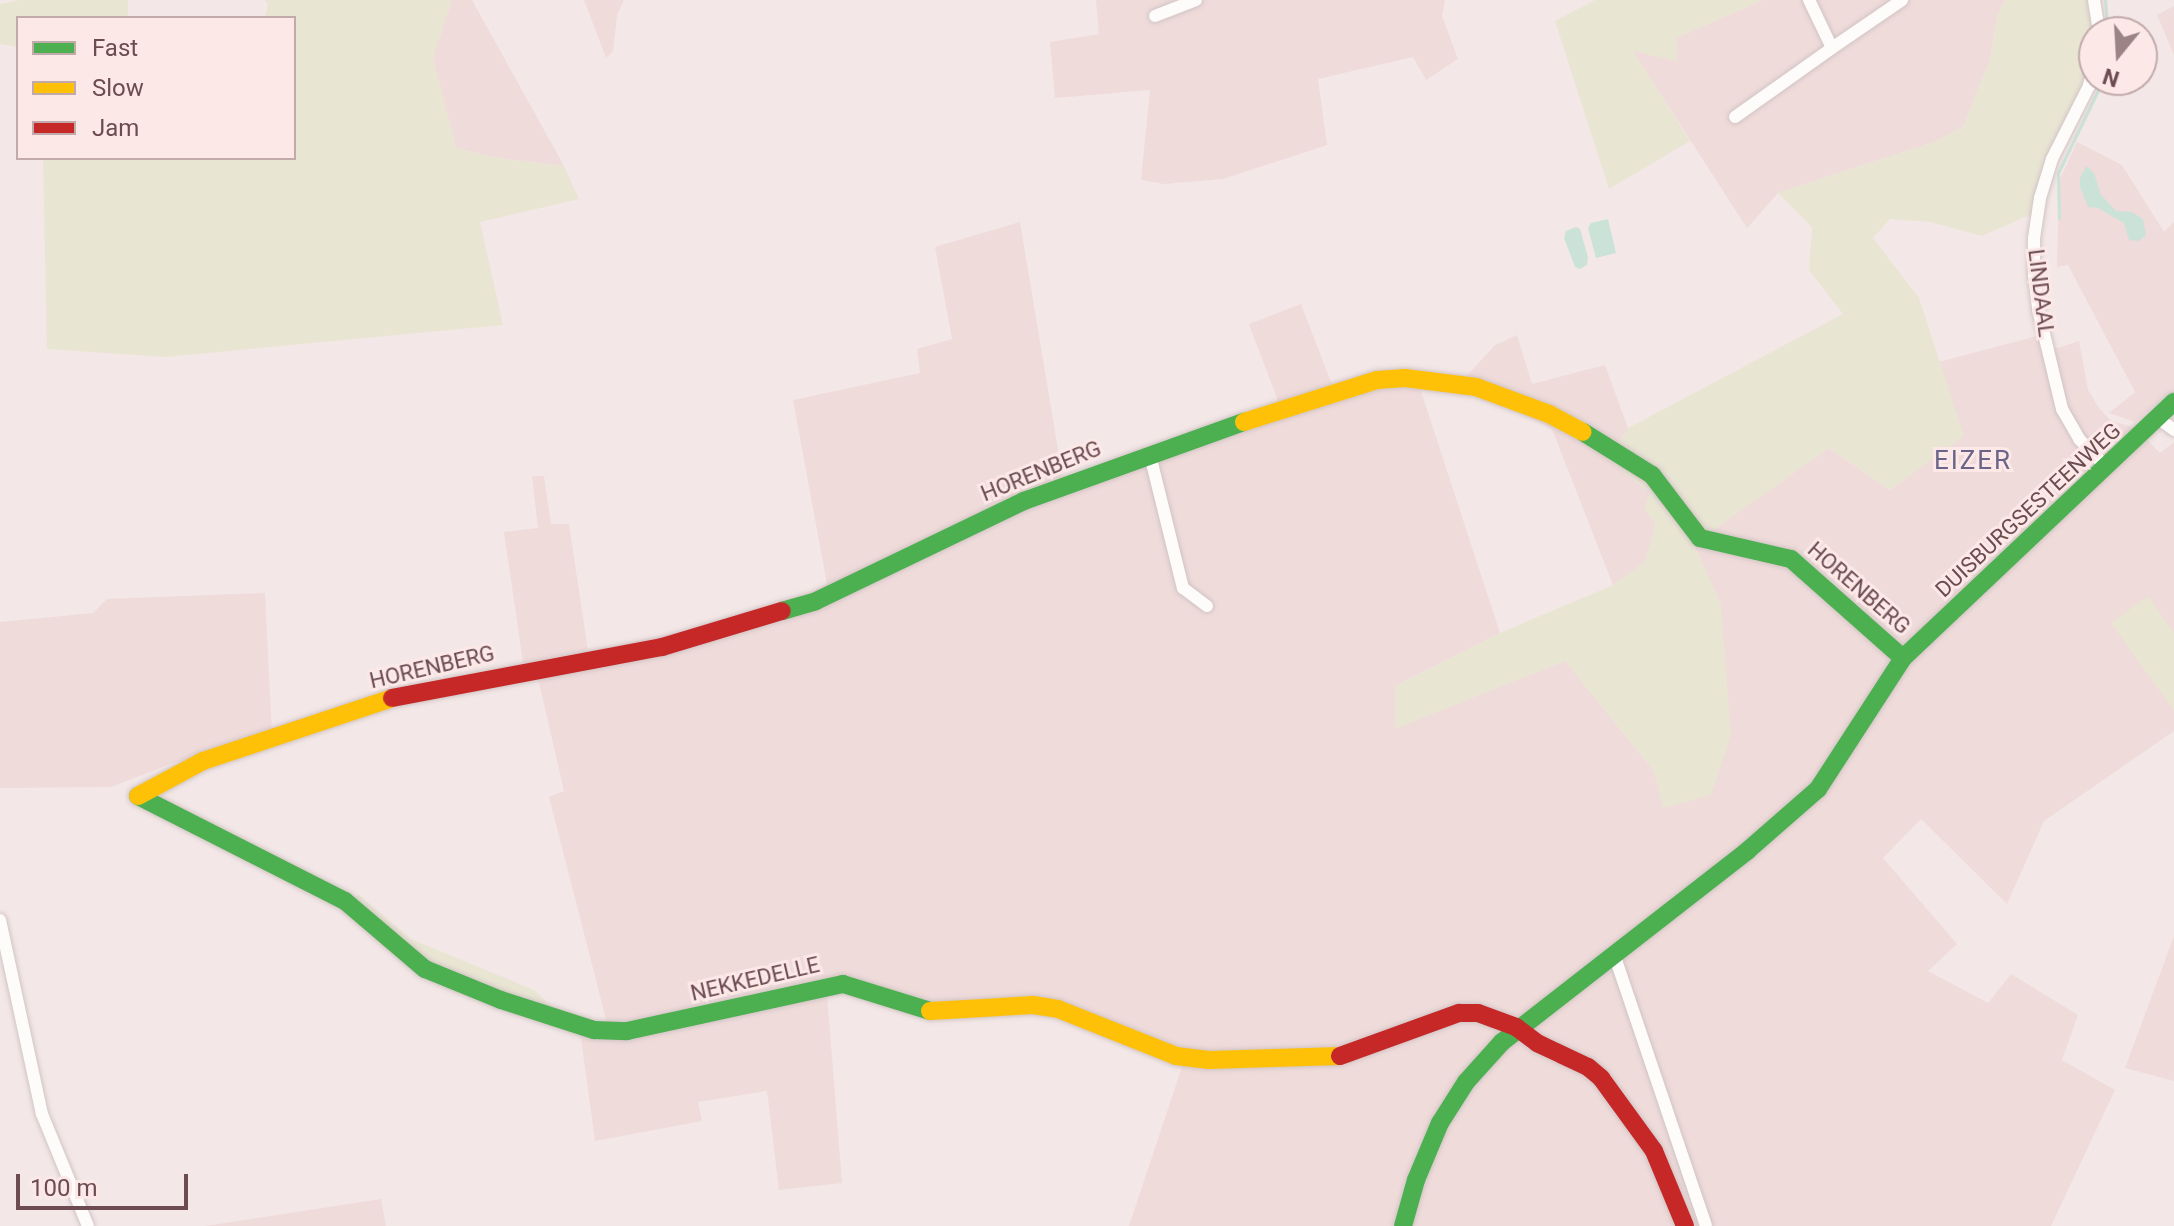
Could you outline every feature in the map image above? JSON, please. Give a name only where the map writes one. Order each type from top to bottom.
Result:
[{"type":"street","points":[[1155,16],[1196,0]]},
{"type":"street","points":[[1809,0],[1832,48]]},
{"type":"street","points":[[1735,117],[1902,0]]},
{"type":"street","name":"LINDAAL","points":[[2084,96],[2052,159],[2040,198],[2034,238],[2034,275],[2039,313],[2062,409],[2079,439],[2107,468]]},
{"type":"street","name":"HORENBERG","points":[[138,796],[203,761],[402,695],[662,647],[816,601],[1024,501],[1150,455],[1377,380],[1419,377],[1476,387],[1549,414],[1618,451],[1652,475],[1700,538],[1791,559],[1903,658]]},
{"type":"street","name":"DUISBURGSESTEENWEG","points":[[1403,1226],[1416,1180],[1440,1123],[1466,1082],[1516,1027],[1747,851],[1818,789],[1903,658],[2107,468],[2166,424],[2174,402]]},
{"type":"street","points":[[1150,455],[1183,588],[1207,606]]},
{"type":"street","name":"NEKKEDELLE","points":[[138,796],[345,901],[425,969],[501,1000],[594,1030],[627,1031],[843,984],[935,1012],[1033,1005],[1058,1009],[1176,1056],[1209,1060],[1339,1056],[1459,1013],[1478,1013],[1516,1027],[1537,1043],[1588,1067],[1601,1078],[1654,1151],[1685,1226]]},
{"type":"street","points":[[0,920],[42,1114],[88,1226]]},
{"type":"street","points":[[1614,954],[1706,1226]]},
{"type":"shaded area","points":[[20,0],[128,0],[128,16],[16,16],[16,47],[0,44],[0,4]]},
{"type":"shaded area","points":[[265,0],[452,0],[433,58],[456,148],[497,158],[564,166],[579,199],[480,222],[503,325],[165,357],[47,349],[43,160],[296,160],[296,16],[265,16],[268,4]]},
{"type":"shaded area","points":[[452,0],[472,0],[564,166],[497,158],[456,148],[433,58]]},
{"type":"shaded area","points":[[584,0],[624,0],[617,15],[613,51],[606,58]]},
{"type":"shaded area","points":[[1096,0],[1445,0],[1442,16],[1458,59],[1426,80],[1413,57],[1318,79],[1327,145],[1223,179],[1164,184],[1141,180],[1150,90],[1055,98],[1050,42],[1099,34]]},
{"type":"shaded area","points":[[1595,0],[1763,0],[1676,38],[1677,61],[1633,51],[1690,141],[1609,189],[1555,21]]},
{"type":"shaded area","points":[[1763,0],[2005,0],[1997,16],[1990,59],[1963,127],[1934,142],[1778,193],[1747,228],[1632,50],[1677,61],[1676,38]]},
{"type":"shaded area","points":[[2005,0],[2088,0],[2097,16],[2078,16],[2080,96],[2034,213],[1982,236],[1930,222],[1890,219],[1873,238],[1919,298],[1964,436],[1890,490],[1829,448],[1694,544],[1721,605],[1731,736],[1711,795],[1663,808],[1654,771],[1565,661],[1395,729],[1395,686],[1500,633],[1613,585],[1645,562],[1656,525],[1644,508],[1650,493],[1608,460],[1628,428],[1843,314],[1809,270],[1812,227],[1778,193],[1934,142],[1963,127],[1990,59],[1997,16]]},
{"type":"shaded area","points":[[2174,6],[2174,55],[2158,16]]},
{"type":"shaded area","points":[[2077,142],[2122,165],[2164,232],[2174,222],[2174,399],[2170,392],[2135,422],[2109,413],[2135,392],[2068,265],[2057,267],[2059,181]]},
{"type":"shaded area","points":[[2086,166],[2094,173],[2101,195],[2116,211],[2132,212],[2143,219],[2146,235],[2139,241],[2129,240],[2124,223],[2098,208],[2088,207],[2080,187],[2080,178]]},
{"type":"shaded area","points":[[1608,219],[1616,253],[1596,258],[1588,228],[1591,223]]},
{"type":"shaded area","points":[[1020,222],[1063,479],[1373,386],[1418,382],[1500,633],[1395,686],[1395,728],[1565,661],[1654,771],[1663,807],[1721,605],[1693,544],[1829,448],[1890,490],[1963,436],[1939,362],[2037,336],[2042,353],[2079,341],[2088,390],[2111,421],[2136,428],[2160,453],[2174,442],[2174,731],[2044,821],[2007,904],[1921,819],[1883,858],[1957,944],[1928,971],[1988,1003],[2011,974],[2078,1015],[2062,1060],[2115,1090],[2051,1226],[1129,1226],[1187,1052],[1110,1021],[930,1004],[855,979],[826,981],[842,1183],[779,1190],[767,1091],[698,1102],[702,1121],[595,1141],[580,1031],[607,1023],[549,797],[564,791],[537,674],[525,676],[504,532],[538,528],[532,476],[544,476],[551,524],[569,524],[588,651],[699,628],[790,603],[827,584],[793,400],[920,373],[917,349],[952,339],[935,247]]},
{"type":"shaded area","points":[[1576,227],[1580,229],[1588,257],[1587,265],[1580,269],[1575,267],[1564,238],[1566,231]]},
{"type":"shaded area","points":[[1301,304],[1332,384],[1280,404],[1249,324]]},
{"type":"shaded area","points":[[1517,335],[1532,384],[1605,365],[1628,428],[1608,460],[1650,493],[1645,508],[1656,524],[1645,562],[1613,585],[1552,429],[1486,395],[1465,378],[1495,345]]},
{"type":"shaded area","points":[[265,593],[272,734],[173,763],[111,787],[0,788],[0,622],[93,613],[107,599]]},
{"type":"shaded area","points":[[2148,596],[2174,633],[2174,711],[2111,623]]},
{"type":"shaded area","points":[[359,895],[411,939],[534,990],[559,1013],[427,965],[349,898]]},
{"type":"shaded area","points":[[2174,936],[2174,1081],[2125,1068]]},
{"type":"shaded area","points":[[381,1199],[386,1226],[205,1226]]},
{"type":"waterway","points":[[2105,0],[2106,16]]},
{"type":"waterway","points":[[2059,218],[2058,173],[2095,96]]},
{"type":"traffic: fast","points":[[1403,1226],[1416,1180],[1440,1123],[1466,1082],[1502,1042],[1747,851],[1818,789],[1903,658],[2174,402]]},
{"type":"traffic: fast","points":[[782,611],[816,601],[1024,501],[1244,422]]},
{"type":"traffic: fast","points":[[1583,432],[1652,475],[1700,538],[1791,559],[1903,658]]},
{"type":"traffic: fast","points":[[138,796],[345,901],[425,969],[501,1000],[594,1030],[627,1031],[843,984],[930,1011]]},
{"type":"traffic: slow","points":[[1244,422],[1377,380],[1405,378],[1476,387],[1549,414],[1583,432]]},
{"type":"traffic: slow","points":[[138,796],[203,761],[392,698]]},
{"type":"traffic: slow","points":[[930,1011],[1033,1005],[1058,1009],[1176,1056],[1209,1060],[1340,1056]]},
{"type":"traffic: jam","points":[[392,698],[662,647],[782,611]]},
{"type":"traffic: jam","points":[[1340,1056],[1459,1013],[1478,1013],[1516,1027],[1537,1043],[1588,1067],[1601,1078],[1654,1151],[1685,1226]]},
{"type":"district","name":"EIZER","points":[[1973,461]]}]
